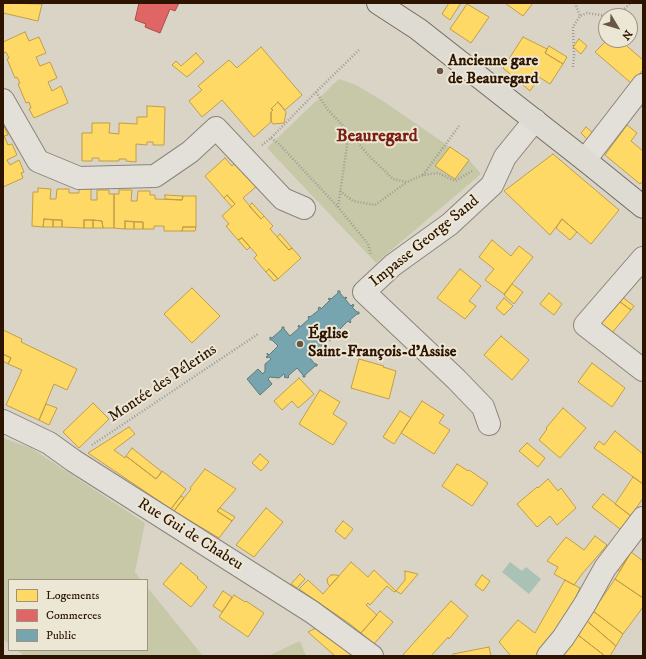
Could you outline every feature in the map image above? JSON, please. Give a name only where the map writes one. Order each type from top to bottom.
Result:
[{"type":"main road","points":[[378,3],[418,29],[586,160],[643,207]]},
{"type":"street","points":[[586,160],[643,84]]},
{"type":"street","points":[[3,100],[38,161],[79,178],[155,176],[190,152],[216,128],[283,200],[304,208]]},
{"type":"street","points":[[506,157],[535,120]]},
{"type":"street","name":"Impasse George Sand","points":[[489,424],[483,407],[456,379],[364,292],[393,264],[450,224],[485,192],[492,185],[506,157]]},
{"type":"street","points":[[643,258],[585,325],[643,370]]},
{"type":"street","name":"Rue Gui de Chabeu","points":[[3,421],[49,443],[74,461],[312,612],[372,656]]},
{"type":"street","points":[[548,656],[563,638],[585,604],[605,568],[636,540],[643,518]]},
{"type":"path","points":[[575,3],[580,16]]},
{"type":"path","points":[[573,67],[573,27],[580,16],[587,13],[598,15]]},
{"type":"path","points":[[245,158],[270,138],[359,50]]},
{"type":"path","points":[[316,92],[328,110],[369,156],[393,179],[407,182]]},
{"type":"path","points":[[423,175],[459,126]]},
{"type":"path","points":[[338,207],[349,132]]},
{"type":"path","points":[[270,138],[279,144],[338,207],[368,244],[371,258]]},
{"type":"path","points":[[340,190],[353,201],[375,204],[407,182],[423,175],[438,173],[455,181],[482,166],[506,157]]},
{"type":"path","name":"Montée des Pélerins","points":[[88,448],[258,334]]},
{"type":"shaded area","points":[[339,79],[356,85],[383,101],[470,161],[481,174],[376,263],[267,148]]},
{"type":"shaded area","points":[[3,438],[31,448],[145,523],[135,572],[140,579],[8,579],[8,643],[3,639]]},
{"type":"shaded area","points":[[510,562],[522,571],[526,567],[541,579],[529,594],[502,572]]},
{"type":"shaded area","points":[[148,588],[203,656],[24,656],[18,651],[148,651]]},
{"type":"shaded area","points":[[300,641],[306,656],[268,656]]},
{"type":"building: Logements","points":[[3,3],[42,4],[38,21],[3,13]]},
{"type":"building: Logements","points":[[449,3],[461,3],[450,20],[442,14]]},
{"type":"building: Logements","points":[[505,3],[533,3],[523,16]]},
{"type":"building: Logements","points":[[467,4],[489,17],[471,43],[450,29]]},
{"type":"building: Logements","points":[[25,32],[29,41],[39,37],[46,53],[36,57],[40,66],[50,62],[57,78],[48,82],[52,91],[61,86],[68,103],[34,118],[29,109],[31,108],[29,102],[26,103],[18,84],[20,83],[17,77],[15,78],[7,59],[9,58],[6,52],[4,53],[3,51],[3,42]]},
{"type":"building: Logements","points":[[523,37],[547,49],[545,53],[563,64],[550,84],[539,77],[530,91],[503,68]]},
{"type":"building: Logements","points":[[579,39],[587,46],[581,54],[573,47]]},
{"type":"building: Logements","points":[[549,46],[567,57],[563,64],[545,53]]},
{"type":"building: Logements","points":[[261,47],[302,95],[285,110],[278,102],[271,109],[273,110],[271,112],[271,122],[254,137],[222,100],[202,117],[189,101],[202,90],[198,86],[229,60],[237,68]]},
{"type":"building: Logements","points":[[599,48],[629,48],[643,60],[643,70],[631,83],[595,52]]},
{"type":"building: Logements","points":[[196,53],[204,62],[187,77],[172,65],[176,61],[181,66]]},
{"type":"building: Logements","points":[[278,102],[286,112],[284,123],[273,124],[271,121],[271,112],[273,110],[271,109]]},
{"type":"building: Logements","points":[[147,106],[165,107],[164,145],[153,145],[153,142],[147,142],[147,145],[136,144],[136,162],[126,161],[126,159],[119,159],[119,161],[99,161],[99,158],[92,158],[92,161],[82,161],[82,133],[92,133],[92,123],[110,123],[109,133],[119,134],[119,123],[137,124],[137,117],[147,117]]},
{"type":"building: Logements","points":[[3,124],[8,135],[4,136],[8,145],[12,144],[17,155],[7,160],[10,165],[19,160],[24,172],[21,173],[23,178],[3,187]]},
{"type":"building: Logements","points":[[627,125],[637,133],[631,141],[643,151],[643,181],[640,184],[605,155]]},
{"type":"building: Logements","points":[[586,127],[593,133],[588,140],[581,133]]},
{"type":"building: Logements","points":[[450,147],[469,160],[455,179],[435,166]]},
{"type":"building: Logements","points":[[553,154],[619,210],[591,244],[562,219],[550,235],[504,191]]},
{"type":"building: Logements","points":[[225,158],[232,166],[235,163],[259,184],[243,198],[261,219],[264,216],[273,226],[270,229],[289,250],[292,248],[301,258],[278,279],[269,269],[266,272],[254,258],[257,255],[242,238],[238,240],[226,226],[229,224],[222,216],[235,204],[227,195],[224,198],[205,176]]},
{"type":"building: Logements","points":[[38,188],[51,189],[50,199],[56,199],[57,189],[69,189],[69,193],[79,193],[79,189],[91,189],[91,200],[97,200],[97,190],[109,190],[109,194],[114,194],[114,228],[103,228],[102,221],[93,220],[84,220],[84,228],[62,227],[62,220],[44,219],[43,227],[32,226],[33,192],[38,192]]},
{"type":"building: Logements","points":[[119,190],[132,190],[131,201],[137,201],[138,191],[150,191],[150,195],[155,195],[155,199],[182,200],[183,196],[196,196],[196,227],[183,227],[182,231],[164,231],[164,226],[154,226],[154,229],[143,229],[143,222],[125,221],[125,229],[114,228],[114,194],[119,194]]},
{"type":"building: Logements","points":[[165,195],[183,196],[182,200],[165,199]]},
{"type":"building: Logements","points":[[227,195],[235,204],[232,207],[224,198]]},
{"type":"building: Logements","points":[[252,203],[264,216],[261,219],[249,206]]},
{"type":"building: Logements","points":[[44,219],[53,220],[53,227],[43,227]]},
{"type":"building: Logements","points":[[562,219],[577,232],[570,240],[556,228]]},
{"type":"building: Logements","points":[[53,220],[62,220],[62,227],[53,227]]},
{"type":"building: Logements","points":[[84,220],[93,220],[93,228],[84,228]]},
{"type":"building: Logements","points":[[93,220],[102,221],[103,228],[93,228]]},
{"type":"building: Logements","points":[[125,221],[134,222],[134,229],[125,229]]},
{"type":"building: Logements","points":[[134,222],[143,222],[143,229],[134,229]]},
{"type":"building: Logements","points":[[183,227],[196,227],[195,231],[182,231]]},
{"type":"building: Logements","points":[[280,234],[292,248],[289,250],[277,237]]},
{"type":"building: Logements","points":[[242,238],[250,247],[247,250],[238,240]]},
{"type":"building: Logements","points":[[492,240],[511,256],[519,246],[533,257],[504,294],[485,280],[494,269],[479,257]]},
{"type":"building: Logements","points":[[269,269],[278,279],[274,281],[266,272]]},
{"type":"building: Logements","points":[[460,269],[481,286],[469,301],[476,306],[465,319],[437,298]]},
{"type":"building: Logements","points":[[512,284],[523,292],[514,304],[504,295]]},
{"type":"building: Logements","points":[[192,288],[220,316],[192,343],[164,314]]},
{"type":"building: Logements","points":[[549,293],[562,304],[554,315],[540,304]]},
{"type":"building: Logements","points":[[622,297],[634,306],[631,310],[619,301]]},
{"type":"building: Logements","points":[[504,298],[513,306],[504,315],[496,308]]},
{"type":"building: Logements","points":[[619,301],[631,310],[611,334],[599,324]]},
{"type":"building: Logements","points":[[3,330],[22,339],[21,342],[77,369],[67,390],[54,384],[39,420],[6,405],[22,370],[8,364],[11,358],[3,354]]},
{"type":"building: Logements","points":[[501,336],[529,360],[512,380],[484,355]]},
{"type":"building: Logements","points":[[3,354],[11,358],[8,364],[3,361]]},
{"type":"building: Logements","points":[[359,359],[396,371],[389,399],[351,388]]},
{"type":"building: Logements","points":[[592,363],[625,388],[612,407],[578,382]]},
{"type":"building: Logements","points":[[299,378],[314,394],[298,408],[292,401],[282,410],[274,401]]},
{"type":"building: Logements","points":[[320,390],[340,402],[333,414],[347,423],[333,445],[299,424]]},
{"type":"building: Logements","points":[[422,401],[444,415],[439,423],[450,430],[434,454],[401,433]]},
{"type":"building: Logements","points":[[93,403],[109,419],[79,448],[63,432]]},
{"type":"building: Logements","points":[[46,404],[57,408],[49,425],[39,420]]},
{"type":"building: Logements","points":[[563,408],[586,428],[560,458],[539,440],[547,429],[546,428]]},
{"type":"building: Logements","points":[[400,411],[411,418],[394,444],[383,437]]},
{"type":"building: Logements","points":[[129,427],[135,434],[114,450],[125,458],[126,456],[156,479],[162,471],[186,489],[171,509],[88,453]]},
{"type":"building: Logements","points":[[615,431],[643,454],[643,484],[594,448],[599,441],[604,445]]},
{"type":"building: Logements","points":[[527,443],[545,458],[538,467],[519,451]]},
{"type":"building: Logements","points":[[132,448],[162,472],[156,479],[126,456]]},
{"type":"building: Logements","points":[[260,454],[269,462],[261,471],[252,463]]},
{"type":"building: Logements","points":[[457,464],[488,483],[472,506],[442,486]]},
{"type":"building: Logements","points":[[205,469],[236,489],[217,511],[232,521],[219,538],[174,511]]},
{"type":"building: Logements","points":[[633,477],[643,484],[643,498],[631,516],[615,504]]},
{"type":"building: Logements","points":[[548,479],[558,491],[561,488],[576,508],[557,525],[550,516],[537,527],[517,504]]},
{"type":"building: Logements","points":[[603,494],[631,516],[620,529],[592,507]]},
{"type":"building: Logements","points":[[181,496],[184,498],[174,511],[171,509]]},
{"type":"building: Logements","points":[[220,508],[235,517],[232,521],[217,511]]},
{"type":"building: Logements","points":[[266,508],[283,522],[254,557],[236,545]]},
{"type":"building: Logements","points":[[343,521],[353,529],[345,539],[335,531]]},
{"type":"building: Logements","points":[[595,536],[607,545],[574,585],[554,574],[558,567],[547,561],[566,537],[584,550]]},
{"type":"building: Logements","points":[[628,550],[631,552],[620,571],[616,569]]},
{"type":"building: Logements","points":[[631,552],[643,561],[643,598],[615,579]]},
{"type":"building: Logements","points":[[351,562],[368,577],[374,570],[396,591],[394,592],[387,586],[370,605],[368,603],[366,605],[377,615],[361,633],[299,589],[308,580],[323,594]]},
{"type":"building: Logements","points":[[181,563],[198,577],[197,578],[207,587],[191,607],[163,584]]},
{"type":"building: Logements","points":[[405,571],[418,574],[401,594],[396,591],[405,580]]},
{"type":"building: Logements","points":[[300,574],[305,579],[297,588],[291,584]]},
{"type":"building: Logements","points":[[331,575],[339,576],[330,586],[327,579]]},
{"type":"building: Logements","points":[[482,575],[490,581],[483,591],[475,585]]},
{"type":"building: Logements","points":[[615,579],[643,598],[643,607],[623,634],[593,611]]},
{"type":"building: Logements","points":[[565,580],[580,588],[562,627],[541,656],[511,656],[499,642],[518,620],[535,633]]},
{"type":"building: Logements","points":[[223,591],[232,597],[222,612],[213,606]]},
{"type":"building: Logements","points":[[234,595],[264,613],[248,637],[219,617]]},
{"type":"building: Logements","points":[[451,601],[468,616],[449,639],[448,637],[431,656],[402,656]]},
{"type":"building: Logements","points":[[380,611],[393,622],[374,644],[361,633]]},
{"type":"building: Logements","points":[[593,611],[623,634],[616,646],[587,621]]},
{"type":"building: Logements","points":[[587,621],[616,646],[610,656],[605,656],[578,635]]},
{"type":"building: Logements","points":[[318,627],[353,653],[351,655],[352,656],[335,656],[308,632]]},
{"type":"building: Logements","points":[[578,635],[605,656],[563,656]]},
{"type":"building: Logements","points":[[489,647],[491,656],[453,656],[453,654]]},
{"type":"building: Commerces","points":[[139,3],[179,3],[175,11],[170,9],[160,33],[145,27],[146,24],[135,20]]},
{"type":"building: Public","name":"Église Saint-François-d'Assise","points":[[338,291],[340,291],[344,298],[347,298],[345,299],[351,306],[353,304],[354,306],[352,307],[359,312],[359,314],[350,320],[350,323],[348,321],[340,329],[340,332],[338,331],[329,339],[331,340],[328,340],[319,348],[319,350],[318,349],[309,357],[315,364],[317,364],[317,366],[305,375],[305,377],[303,377],[297,368],[288,376],[288,378],[284,377],[284,374],[279,378],[270,377],[268,379],[272,384],[260,395],[247,379],[258,369],[263,374],[265,371],[265,364],[271,359],[266,357],[268,356],[267,353],[269,355],[278,346],[270,340],[270,337],[272,338],[282,329],[282,327],[284,327],[290,336],[299,328],[299,325],[300,327],[309,319],[309,316],[310,317],[319,310],[318,308],[320,307],[321,309],[330,300],[328,299],[331,299],[338,293]]},
{"type":"place","name":"Ancienne gare de Beauregard","points":[[440,71]]},
{"type":"place","name":"Église Saint-François-d'Assise","points":[[300,344]]},
{"type":"district","name":"Beauregard","points":[[377,137]]}]
